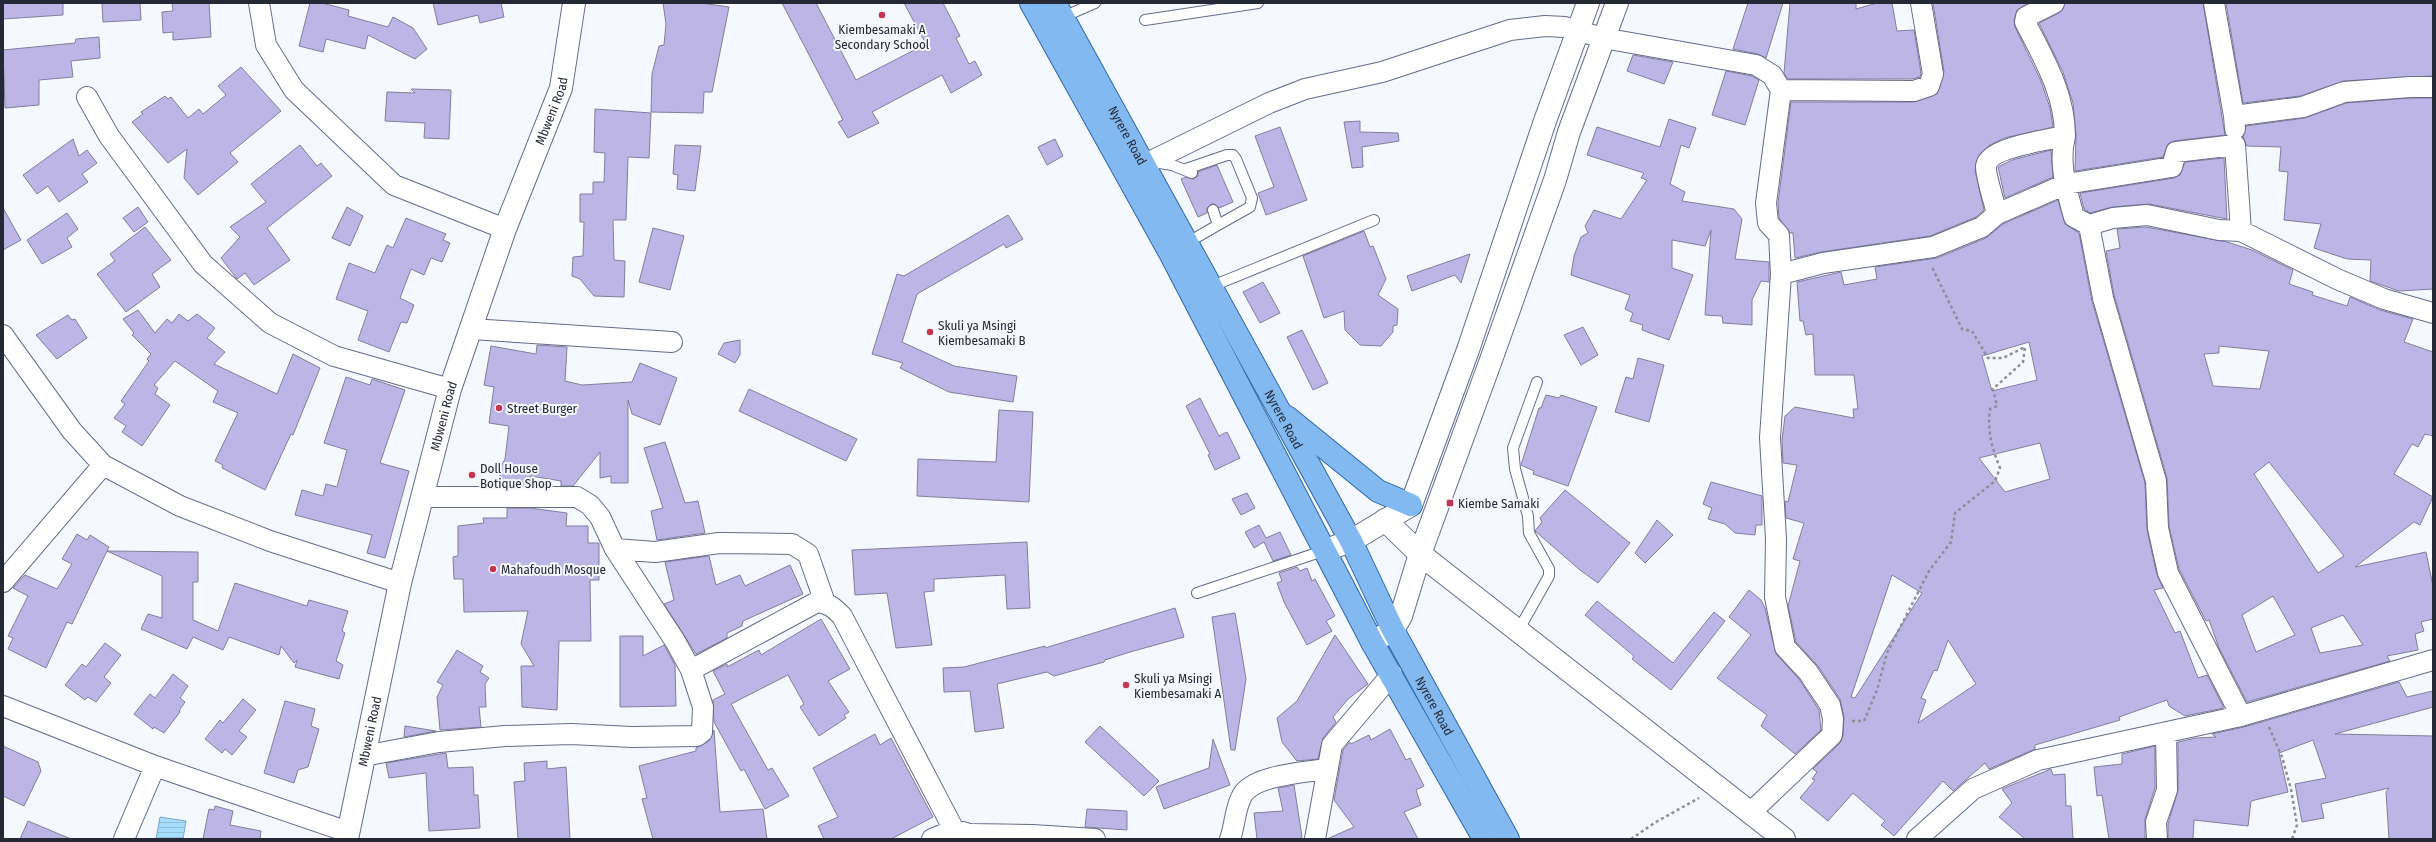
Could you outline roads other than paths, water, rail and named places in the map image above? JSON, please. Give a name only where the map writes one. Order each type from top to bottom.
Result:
[{"type":"main road","name":"Mbweni Road","points":[[347,836],[400,583],[450,389],[505,229],[561,88],[574,3]]},
{"type":"main road","name":"Nyrere Road","points":[[1031,3],[1140,166]]},
{"type":"main road","points":[[1326,550],[1351,541],[1411,505],[1468,350],[1588,3]]},
{"type":"main road","points":[[1372,642],[1392,630],[1401,616],[1420,554],[1555,180],[1569,132],[1617,3]]},
{"type":"main road","name":"Nyrere Road","points":[[1059,10],[1140,166],[1178,248],[1372,642],[1392,674],[1484,839]]},
{"type":"main road","points":[[1530,169],[1555,180]]},
{"type":"main road","name":"Nyrere Road","points":[[1178,248],[1210,287],[1351,541],[1392,630],[1508,839]]},
{"type":"main road","points":[[1468,350],[1491,360]]},
{"type":"main road","points":[[1278,410],[1378,491],[1411,505]]},
{"type":"main road","points":[[1385,520],[1420,554],[1784,839]]},
{"type":"street","points":[[259,3],[266,45],[294,90],[394,185],[505,229]]},
{"type":"street","points":[[1781,90],[1914,91],[1929,86],[1933,74],[1921,3]]},
{"type":"street","points":[[2054,3],[2026,17],[2025,22],[2057,86],[2065,117],[2065,136],[2062,155],[2066,184],[2074,217],[2089,225],[2113,218],[2147,215],[2219,230],[2241,231],[2337,279],[2384,299],[2433,313]]},
{"type":"street","points":[[2214,3],[2234,116],[2241,231]]},
{"type":"street","points":[[1140,166],[1269,103],[1305,89],[1382,72],[1504,31],[1545,26],[1579,30],[1603,38],[1756,65],[1772,75],[1781,90],[1766,204],[1768,223],[1780,234],[1781,274],[1770,438],[1776,539],[1775,597],[1785,647],[1808,672],[1830,705],[1833,719],[1832,735],[1750,812]]},
{"type":"street","points":[[2234,116],[2303,107],[2344,92],[2410,87],[2433,87]]},
{"type":"street","points":[[87,97],[109,136],[203,264],[270,324],[334,356],[450,389]]},
{"type":"street","points":[[1997,214],[1986,166],[1990,158],[2001,151],[2065,136]]},
{"type":"street","points":[[1781,274],[1823,263],[1933,247],[1982,227],[1997,214],[2066,184],[2172,167],[2176,152],[2235,145]]},
{"type":"street","points":[[2089,225],[2103,298],[2156,481],[2158,528],[2168,574],[2241,716]]},
{"type":"street","points":[[471,329],[672,342]]},
{"type":"street","points":[[3,335],[72,431],[103,465],[180,506],[270,541],[400,583]]},
{"type":"street","points":[[3,582],[103,465]]},
{"type":"street","points":[[363,756],[439,742],[505,736],[571,734],[632,737],[697,736],[702,732],[703,707],[691,670],[675,641],[614,549],[600,517],[590,505],[577,497],[422,497]]},
{"type":"street","points":[[614,549],[654,552],[719,543],[792,544],[808,554],[825,603]]},
{"type":"street","points":[[691,670],[817,602],[825,603],[834,608],[842,616],[965,834]]},
{"type":"street","points":[[1917,839],[1973,790],[2038,760],[2241,716],[2433,660]]},
{"type":"street","points":[[1315,839],[1332,745],[1392,674]]},
{"type":"street","points":[[3,706],[155,766],[347,836]]},
{"type":"street","points":[[2157,839],[2156,822],[2167,790],[2166,733]]},
{"type":"street","points":[[124,839],[155,766]]},
{"type":"street","points":[[1230,839],[1242,795],[1248,788],[1258,782],[1277,777],[1328,769]]},
{"type":"street","points":[[932,839],[965,834],[1032,835],[1095,839]]},
{"type":"lane","points":[[1059,10],[1095,3]]},
{"type":"lane","points":[[1145,20],[1253,3]]},
{"type":"lane","points":[[1140,166],[1190,172],[1227,155],[1233,155],[1236,159],[1252,198],[1250,207],[1178,248]]},
{"type":"lane","points":[[1214,210],[1218,225]]},
{"type":"lane","points":[[1210,287],[1374,220]]},
{"type":"lane","points":[[1518,631],[1550,576],[1550,569],[1529,533],[1528,516],[1515,469],[1513,448],[1537,382]]},
{"type":"lane","points":[[1197,593],[1326,550]]},
{"type":"water","points":[[160,817],[186,821],[183,839],[156,839]]},
{"type":"place","name":"Kiembesamaki A Secondary School","points":[[882,15]]},
{"type":"place","name":"Skuli ya Msingi Kiembesamaki B","points":[[930,332]]},
{"type":"place","name":"Street Burger","points":[[499,408]]},
{"type":"place","name":"Doll House Botique Shop","points":[[472,475]]},
{"type":"place","name":"Kiembe Samaki","points":[[1450,503]]},
{"type":"place","name":"Mahafoudh Mosque","points":[[493,569]]},
{"type":"place","name":"Skuli ya Msingi Kiembesamaki A","points":[[1126,685]]}]
